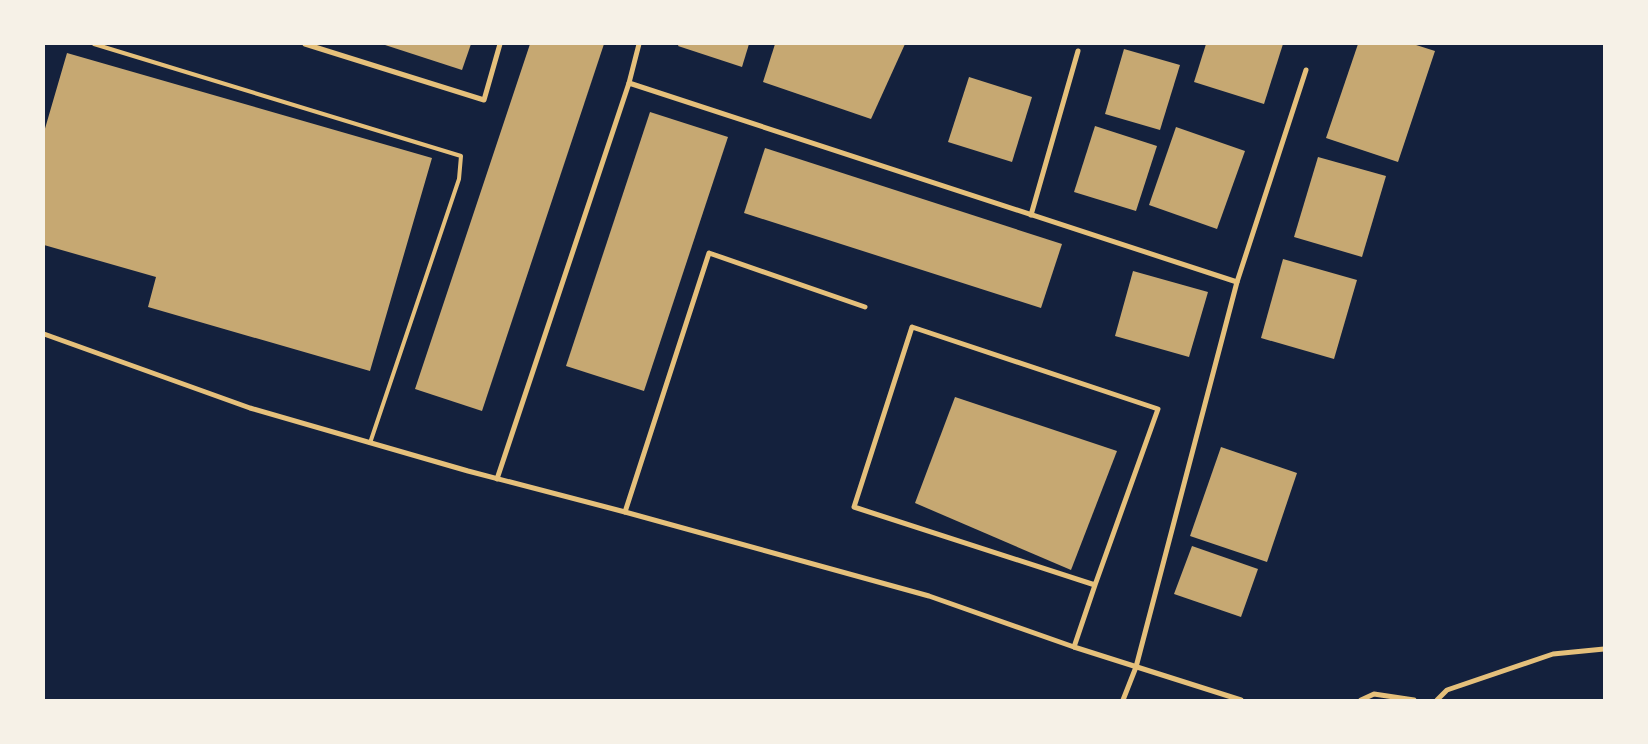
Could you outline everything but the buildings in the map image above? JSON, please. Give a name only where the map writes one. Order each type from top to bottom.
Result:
[{"type":"street","points":[[304,44],[484,100],[500,44]]},
{"type":"street","points":[[497,479],[629,83],[639,44]]},
{"type":"street","points":[[1031,215],[1078,50]]},
{"type":"street","points":[[1123,700],[1136,667],[1237,282],[1306,70]]},
{"type":"street","points":[[629,83],[1237,282]]},
{"type":"street","points":[[625,512],[709,252],[865,307]]},
{"type":"street","points":[[1074,646],[1158,409],[912,327],[854,507],[1095,585]]},
{"type":"street","points":[[44,334],[250,408],[497,479],[625,512],[929,596],[1136,667],[1241,700]]},
{"type":"street","points":[[1437,700],[1447,690],[1553,654],[1604,649]]},
{"type":"street","points":[[1361,700],[1374,694],[1414,700]]},
{"type":"lane","points":[[94,44],[461,156],[458,178],[370,443]]}]
